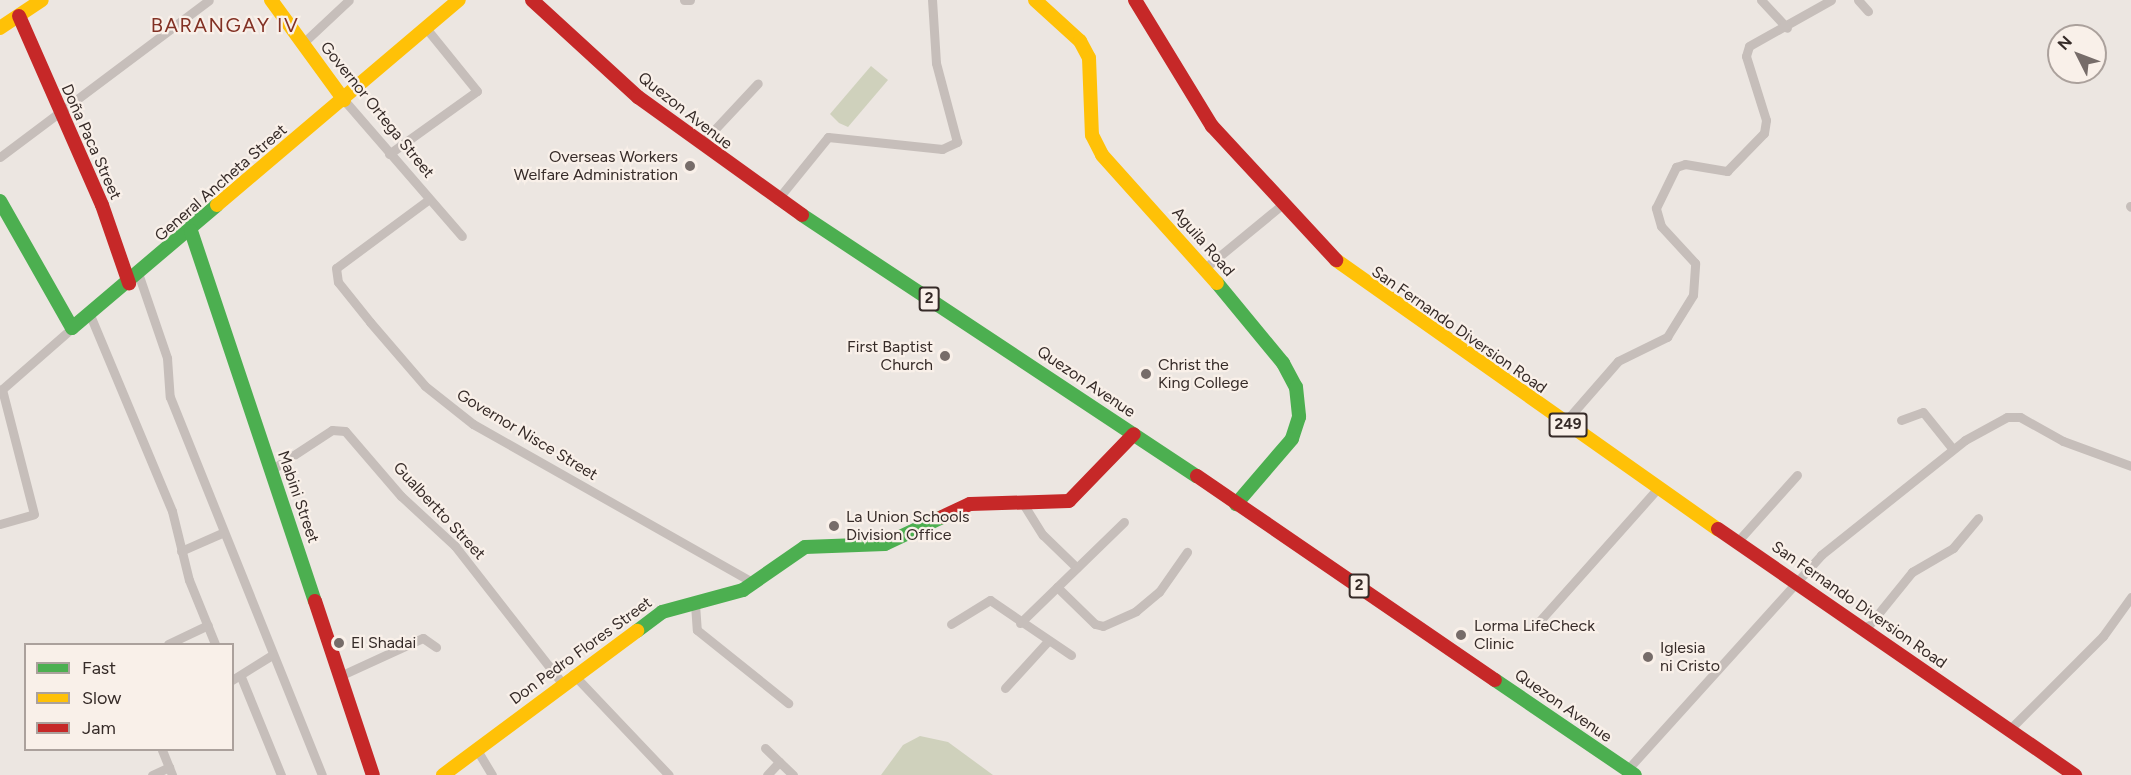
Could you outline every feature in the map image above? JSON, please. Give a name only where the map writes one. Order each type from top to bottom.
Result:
[{"type":"main road","points":[[0,19],[27,0]]},
{"type":"main road","points":[[0,28],[42,0]]},
{"type":"main road","name":"Governor Ortega Street","points":[[271,0],[344,100]]},
{"type":"main road","name":"General Ancheta Street","points":[[72,328],[134,280],[459,0]]},
{"type":"main road","name":"Quezon Avenue","points":[[532,0],[638,97],[777,200],[1134,434],[1631,772]]},
{"type":"main road","name":"Aguila Road","points":[[1035,0],[1080,41],[1089,58],[1095,144],[1205,268],[1283,363],[1300,406],[1288,447],[1236,504]]},
{"type":"main road","name":"San Fernando Diversion Road","points":[[1135,0],[1212,126],[1283,204],[1364,285],[2074,775]]},
{"type":"main road","name":"Doña Paca Street","points":[[19,16],[60,115],[134,280]]},
{"type":"main road","points":[[0,201],[72,328]]},
{"type":"main road","name":"Mabini Street","points":[[191,231],[342,675],[373,775]]},
{"type":"main road","name":"Don Pedro Flores Street","points":[[443,775],[573,674],[662,612],[694,604],[754,583],[805,546],[885,544],[970,504],[1069,501],[1134,434]]},
{"type":"street","points":[[0,156],[60,115],[209,0]]},
{"type":"street","points":[[302,44],[349,0]]},
{"type":"street","points":[[684,0],[690,0]]},
{"type":"street","points":[[777,200],[828,137],[942,149],[957,142],[936,63],[932,0]]},
{"type":"street","points":[[1761,0],[1787,28]]},
{"type":"street","points":[[1564,423],[1618,361],[1667,337],[1693,295],[1695,263],[1658,221],[1658,201],[1676,167],[1685,164],[1727,171],[1760,138],[1766,120],[1747,51],[1756,40],[1787,28],[1831,0]]},
{"type":"street","points":[[1858,0],[1868,11]]},
{"type":"street","points":[[389,154],[477,91],[426,28]]},
{"type":"street","points":[[700,144],[758,83]]},
{"type":"street","name":"Governor Ortega Street","points":[[344,100],[428,200],[462,236]]},
{"type":"street","name":"Governor Nisce Street","points":[[428,200],[336,268],[338,282],[370,322],[425,386],[465,418],[754,583]]},
{"type":"street","points":[[1205,268],[1283,204]]},
{"type":"street","points":[[134,280],[167,358],[170,397],[222,533],[322,775]]},
{"type":"street","points":[[90,315],[172,511],[181,550],[214,643]]},
{"type":"street","name":"General Ancheta Street","points":[[1,390],[72,328]]},
{"type":"street","points":[[0,524],[34,514],[1,390]]},
{"type":"street","points":[[1901,420],[1923,412],[1952,448]]},
{"type":"street","points":[[1631,772],[1796,582],[1952,448],[2013,416],[2131,466]]},
{"type":"street","name":"Gualbertto Street","points":[[271,470],[332,430],[345,431],[401,496],[455,546],[561,683]]},
{"type":"street","points":[[1737,542],[1797,475]]},
{"type":"street","points":[[1536,625],[1658,488]]},
{"type":"street","points":[[1022,502],[1043,535],[1077,568]]},
{"type":"street","points":[[1865,630],[1912,572],[1953,548],[1978,518]]},
{"type":"street","points":[[1020,623],[1124,522]]},
{"type":"street","points":[[181,550],[222,533]]},
{"type":"street","points":[[1057,586],[1095,624],[1103,626],[1136,611],[1159,592],[1187,552]]},
{"type":"street","points":[[2009,730],[2103,636],[2131,597]]},
{"type":"street","points":[[951,624],[988,600],[1071,655]]},
{"type":"street","points":[[694,604],[697,630],[788,703]]},
{"type":"street","points":[[172,643],[208,625]]},
{"type":"street","points":[[342,675],[423,638],[436,647]]},
{"type":"street","points":[[1005,688],[1048,641]]},
{"type":"street","points":[[272,655],[237,679],[281,775]]},
{"type":"street","points":[[573,674],[669,775]]},
{"type":"street","points":[[765,748],[793,775]]},
{"type":"street","points":[[477,750],[492,775]]},
{"type":"street","points":[[152,775],[171,771],[162,751]]},
{"type":"street","points":[[767,775],[779,762]]},
{"type":"green space","points":[[871,66],[888,80],[848,127],[839,123],[830,114]]},
{"type":"green space","points":[[920,736],[948,742],[993,775],[881,775],[903,745]]},
{"type":"traffic: fast","points":[[0,201],[72,328],[217,205]]},
{"type":"traffic: fast","points":[[802,215],[1197,476]]},
{"type":"traffic: fast","points":[[191,231],[315,601]]},
{"type":"traffic: fast","points":[[1217,283],[1283,363],[1296,387],[1299,417],[1292,439],[1236,504]]},
{"type":"traffic: fast","points":[[637,631],[662,612],[743,590],[805,547],[885,544],[942,517]]},
{"type":"traffic: fast","points":[[1495,680],[1635,775]]},
{"type":"traffic: slow","points":[[0,28],[42,0]]},
{"type":"traffic: slow","points":[[271,0],[344,100]]},
{"type":"traffic: slow","points":[[217,205],[459,0]]},
{"type":"traffic: slow","points":[[1035,0],[1080,41],[1089,58],[1092,135],[1102,155],[1217,283]]},
{"type":"traffic: slow","points":[[1336,260],[1718,529]]},
{"type":"traffic: slow","points":[[443,775],[637,631]]},
{"type":"traffic: jam","points":[[532,0],[638,97],[802,215]]},
{"type":"traffic: jam","points":[[1135,0],[1212,126],[1336,260]]},
{"type":"traffic: jam","points":[[19,16],[102,205],[129,283]]},
{"type":"traffic: jam","points":[[942,517],[970,504],[1069,501],[1134,434]]},
{"type":"traffic: jam","points":[[1197,476],[1495,680]]},
{"type":"traffic: jam","points":[[1718,529],[2075,775]]},
{"type":"traffic: jam","points":[[315,601],[373,775]]},
{"type":"place","name":"Overseas Workers Welfare Administration","points":[[690,166]]},
{"type":"place","name":"First Baptist Church","points":[[945,356]]},
{"type":"place","name":"Christ the King College","points":[[1146,374]]},
{"type":"place","name":"La Union Schools Division Office","points":[[834,526]]},
{"type":"place","name":"Lorma LifeCheck Clinic","points":[[1461,635]]},
{"type":"place","name":"El Shadai","points":[[339,643]]},
{"type":"place","name":"Iglesia ni Cristo","points":[[1648,657]]},
{"type":"district","name":"BARANGAY IV","points":[[225,25]]}]
